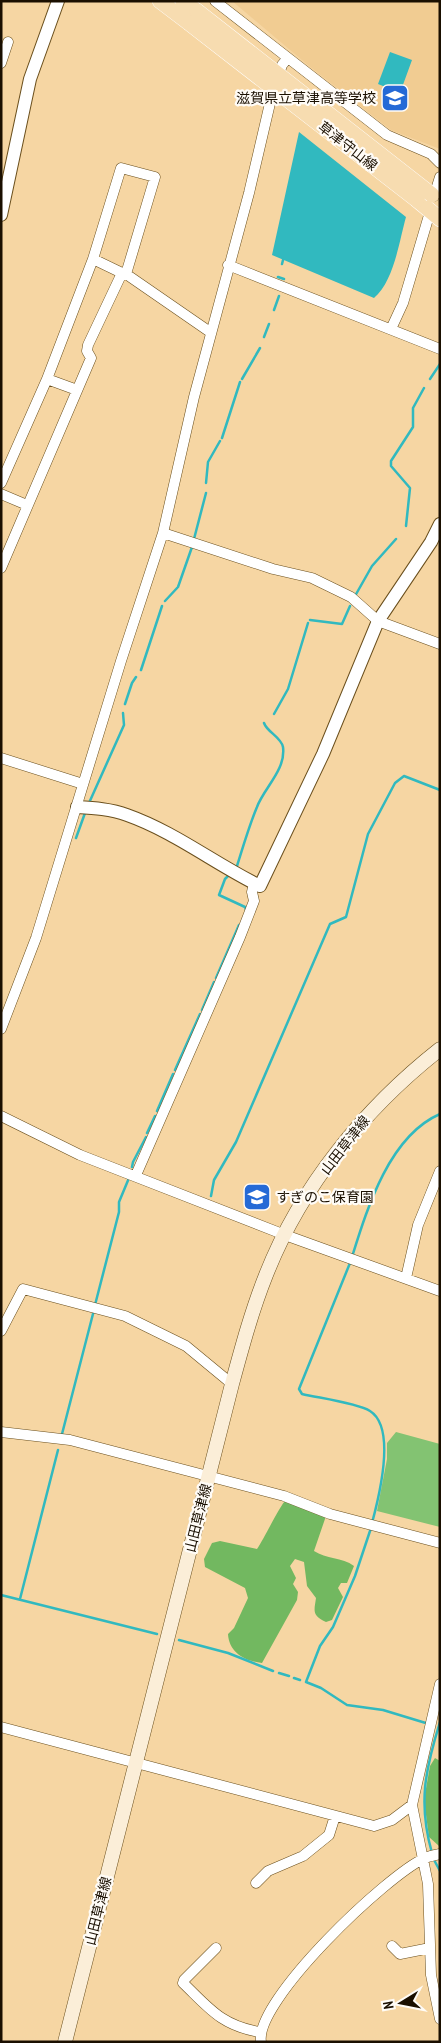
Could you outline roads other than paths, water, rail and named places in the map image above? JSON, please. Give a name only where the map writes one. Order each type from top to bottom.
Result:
[{"type":"main road","name":"草津守山線","points":[[160,1],[193,17],[435,204]]},
{"type":"main road","name":"草津守山線","points":[[183,1],[193,17],[417,200],[435,204]]},
{"type":"main road","name":"山田草津線","points":[[65,2042],[232,1384],[251,1315],[266,1274],[285,1235],[309,1193],[343,1144],[404,1079],[440,1049]]},
{"type":"street","points":[[1,215],[30,79],[58,1]]},
{"type":"street","points":[[216,1],[287,59],[387,135],[430,154],[440,163]]},
{"type":"street","points":[[1,63],[8,42]]},
{"type":"street","points":[[1,1029],[36,938],[83,784],[164,533],[210,332],[271,99],[282,65],[287,59]]},
{"type":"street","points":[[1,483],[47,379],[93,259],[121,168],[156,177],[124,274],[88,345],[87,351],[91,358],[1,568]]},
{"type":"street","points":[[391,329],[402,303],[435,204],[440,177]]},
{"type":"street","points":[[93,259],[124,274],[210,332]]},
{"type":"street","points":[[228,265],[440,349]]},
{"type":"street","points":[[47,379],[76,390]]},
{"type":"street","points":[[1,494],[28,504]]},
{"type":"street","points":[[77,807],[127,815],[199,850],[260,886],[318,763],[378,621],[431,542],[440,524]]},
{"type":"street","points":[[164,533],[273,569],[312,578],[351,597],[378,621],[440,644]]},
{"type":"street","points":[[1,758],[83,784]]},
{"type":"street","points":[[136,1175],[240,937],[254,901],[252,892],[254,883]]},
{"type":"street","points":[[1,1116],[80,1155],[136,1175],[285,1235],[440,1291]]},
{"type":"street","points":[[406,1278],[418,1225],[440,1171]]},
{"type":"street","points":[[1,1331],[23,1289],[125,1316],[186,1346],[232,1384]]},
{"type":"street","points":[[1,1432],[70,1440],[284,1496],[330,1514],[440,1543]]},
{"type":"street","points":[[440,1684],[412,1805],[425,1858],[433,1992],[440,2019]]},
{"type":"street","points":[[1,1727],[374,1826],[392,1820],[412,1805]]},
{"type":"street","points":[[256,1883],[268,1871],[304,1856],[329,1836],[334,1816]]},
{"type":"street","points":[[216,1948],[183,1983],[213,2012],[236,2028],[260,2037],[267,2013],[304,1965],[351,1915],[388,1884],[425,1858],[440,1854]]},
{"type":"street","points":[[392,1946],[400,1954],[430,1948]]},
{"type":"water","points":[[390,52],[412,60],[400,93],[378,84]]},
{"type":"water","points":[[299,132],[406,217],[391,271],[381,291],[374,298],[272,255]]},
{"type":"waterway","points":[[282,264],[283,260]]},
{"type":"waterway","points":[[278,277],[284,279]]},
{"type":"waterway","points":[[274,310],[279,296]]},
{"type":"waterway","points":[[264,337],[269,324]]},
{"type":"waterway","points":[[242,379],[260,348]]},
{"type":"waterway","points":[[430,379],[440,364]]},
{"type":"waterway","points":[[222,438],[240,382]]},
{"type":"waterway","points":[[406,526],[410,488],[391,466],[391,461],[413,427],[413,408],[424,388]]},
{"type":"waterway","points":[[206,483],[208,462],[220,441]]},
{"type":"waterway","points":[[194,539],[206,493]]},
{"type":"waterway","points":[[355,596],[372,566],[396,539]]},
{"type":"waterway","points":[[165,601],[178,587],[192,547]]},
{"type":"waterway","points":[[141,670],[162,606]]},
{"type":"waterway","points":[[310,620],[342,624],[350,606]]},
{"type":"waterway","points":[[274,714],[288,689],[308,623]]},
{"type":"waterway","points":[[125,704],[136,677]]},
{"type":"waterway","points":[[89,803],[124,725],[123,713]]},
{"type":"waterway","points":[[237,866],[257,807],[278,771],[283,755],[282,743],[264,723]]},
{"type":"waterway","points":[[211,1196],[214,1180],[236,1142],[330,924],[346,917],[368,834],[395,783],[404,776],[440,790]]},
{"type":"waterway","points":[[76,838],[85,813]]},
{"type":"waterway","points":[[229,875],[225,879],[219,895],[245,907],[246,910]]},
{"type":"waterway","points":[[216,978],[239,925]]},
{"type":"waterway","points":[[202,1010],[214,982]]},
{"type":"waterway","points":[[175,1070],[200,1014]]},
{"type":"waterway","points":[[157,1111],[173,1074]]},
{"type":"waterway","points":[[352,1257],[373,1196],[394,1156],[422,1124],[440,1114]]},
{"type":"waterway","points":[[147,1133],[155,1116]]},
{"type":"waterway","points":[[132,1167],[146,1137]]},
{"type":"waterway","points":[[95,1305],[119,1212],[119,1202],[129,1178]]},
{"type":"waterway","points":[[350,1263],[299,1389],[302,1394],[364,1408],[370,1411],[378,1420],[383,1432],[384,1464],[372,1523]]},
{"type":"waterway","points":[[62,1434],[94,1310]]},
{"type":"waterway","points":[[20,1599],[58,1450]]},
{"type":"waterway","points":[[371,1528],[355,1576],[333,1627],[320,1646],[306,1682],[321,1688],[347,1705],[383,1710],[429,1724]]},
{"type":"waterway","points":[[1,1595],[157,1634]]},
{"type":"waterway","points":[[179,1640],[228,1653],[273,1671]]},
{"type":"waterway","points":[[279,1673],[289,1676]]},
{"type":"waterway","points":[[294,1678],[300,1680]]},
{"type":"waterway","points":[[432,1853],[425,1819],[424,1803],[430,1756],[440,1722]]},
{"type":"waterway","points":[[433,1858],[440,1871]]},
{"type":"place","name":"滋賀県立草津高等学校","points":[[395,98]]},
{"type":"place","name":"すぎのこ保育園","points":[[257,1197]]}]
